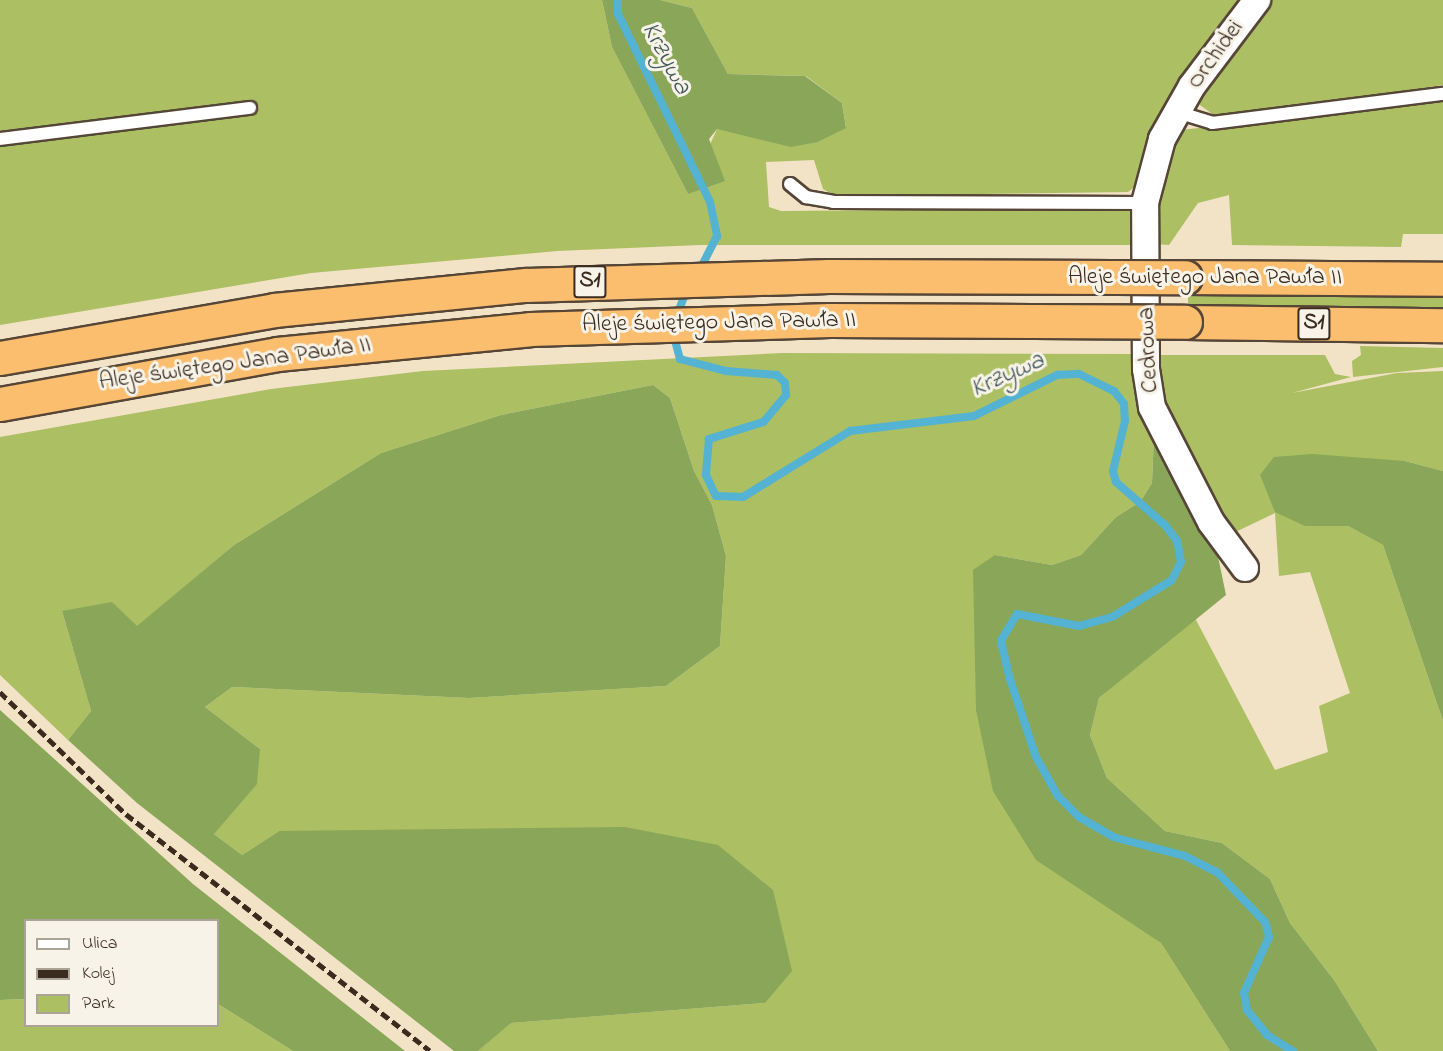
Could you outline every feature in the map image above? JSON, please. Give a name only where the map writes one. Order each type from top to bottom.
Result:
[{"type":"highway","name":"Aleje świętego Jana Pawła II","points":[[0,358],[274,310],[526,285],[830,276],[1443,279]]},
{"type":"highway","name":"Aleje świętego Jana Pawła II","points":[[0,404],[277,354],[530,329],[830,320],[1443,325]]},
{"type":"street","name":"Orchidei","points":[[1178,112],[1257,0]]},
{"type":"street","name":"Cedrowa","points":[[1178,112],[1152,162],[1145,203],[1146,369],[1152,407],[1211,522],[1245,568]]},
{"type":"lane","points":[[1178,112],[1212,123],[1443,94]]},
{"type":"lane","points":[[0,139],[250,108]]},
{"type":"lane","points":[[790,184],[806,196],[833,202],[1145,203]]},
{"type":"green space","points":[[0,0],[602,0],[612,47],[688,194],[717,129],[818,142],[846,127],[842,103],[806,76],[728,74],[692,8],[660,0],[1248,0],[1137,185],[1128,192],[835,196],[823,189],[814,160],[766,162],[769,207],[781,211],[1126,208],[1134,214],[1140,245],[700,245],[557,251],[311,273],[0,325]]},
{"type":"green space","points":[[602,0],[660,0],[692,8],[728,74],[805,76],[842,103],[846,128],[818,142],[791,147],[717,129],[709,139],[725,181],[688,194],[612,47]]},
{"type":"green space","points":[[1266,0],[1443,0],[1443,85],[1218,118],[1200,105],[1198,95]]},
{"type":"green space","points":[[1443,102],[1443,234],[1403,234],[1401,247],[1232,245],[1229,195],[1198,203],[1169,245],[1154,244],[1155,190],[1180,130]]},
{"type":"green space","points":[[1443,294],[1443,308],[1188,305],[1188,295]]},
{"type":"green space","points":[[1360,346],[1443,348],[1443,367],[1353,377],[1352,361],[1361,355]]},
{"type":"green space","points":[[782,353],[1139,354],[1154,435],[1152,483],[1140,502],[1116,517],[1081,555],[1052,565],[995,555],[1103,900],[1161,943],[1230,1051],[478,1051],[510,1023],[765,1003],[279,831],[242,855],[214,834],[260,749],[205,707],[232,687],[469,698],[666,686],[720,646],[726,556],[712,505],[694,471],[670,398],[653,385],[501,415],[381,453],[234,545],[137,627],[62,611],[91,711],[68,740],[0,675],[0,437],[271,389],[423,371]]},
{"type":"green space","points":[[1153,355],[1325,355],[1335,374],[1351,377],[1292,393],[1397,373],[1443,371],[1443,471],[1405,461],[1305,526],[1348,526],[1383,545],[1443,721],[1443,1051],[1378,1051],[1334,980],[1290,923],[1270,879],[1222,843],[1165,831],[1107,778],[1090,735],[1099,698],[1195,618],[1275,770],[1328,752],[1319,706],[1350,693],[1310,572],[1279,576],[1275,513],[1227,536],[1160,410]]},
{"type":"green space","points":[[653,385],[670,398],[694,471],[712,505],[726,556],[720,646],[666,686],[469,698],[232,687],[205,707],[260,749],[257,784],[214,834],[242,855],[279,831],[625,827],[718,845],[773,890],[792,971],[765,1003],[511,1023],[478,1051],[454,1051],[137,803],[68,740],[91,711],[62,611],[112,602],[137,626],[234,545],[381,453],[501,415]]},
{"type":"green space","points":[[1154,435],[1216,547],[1226,595],[1099,698],[1090,735],[1107,778],[1165,831],[1222,843],[1270,879],[1290,923],[1334,980],[1378,1051],[1230,1051],[1161,943],[1036,860],[993,791],[976,710],[973,570],[995,555],[1052,565],[1081,555],[1116,517],[1140,502],[1152,483]]},
{"type":"green space","points":[[1312,454],[1405,461],[1443,471],[1443,721],[1383,545],[1348,526],[1305,526],[1275,512],[1260,475],[1274,457]]},
{"type":"green space","points":[[0,710],[193,884],[405,1051],[293,1051],[219,1005],[219,919],[24,919],[24,999],[0,1000]]},
{"type":"green space","points":[[24,999],[24,1027],[219,1027],[219,1005],[293,1051],[0,1051],[0,1000]]},
{"type":"waterway","name":"Krzywa","points":[[618,0],[618,14],[710,202],[717,236],[699,271]]},
{"type":"waterway","name":"Krzywa","points":[[677,315],[686,291]]},
{"type":"waterway","name":"Krzywa","points":[[673,333],[680,359],[726,371],[777,375],[785,383],[786,395],[763,422],[709,439],[706,475],[716,496],[743,497],[850,431],[974,416],[1057,375],[1079,374],[1114,391],[1124,404],[1125,421],[1113,471],[1116,482],[1165,525],[1177,541],[1181,562],[1172,580],[1112,617],[1079,626],[1017,614],[1001,641],[1010,679],[1036,757],[1058,796],[1079,817],[1113,837],[1185,856],[1217,872],[1265,922],[1269,937],[1244,993],[1247,1010],[1267,1035],[1293,1051]]},
{"type":"railway","points":[[0,692],[126,814],[430,1051]]}]
